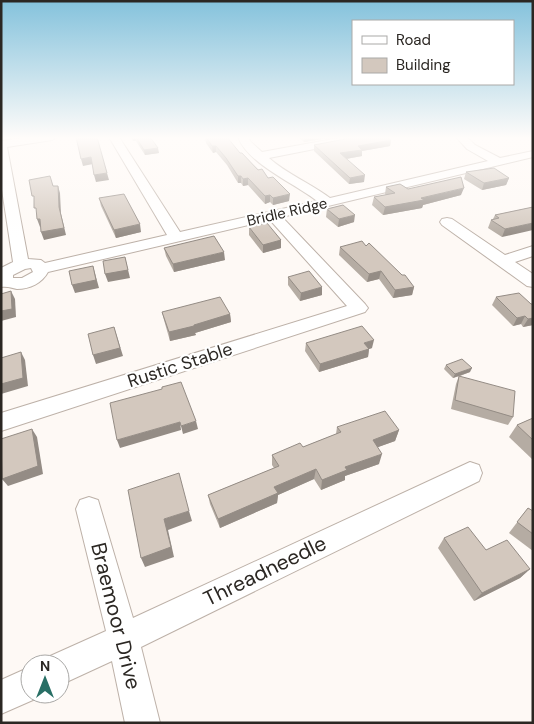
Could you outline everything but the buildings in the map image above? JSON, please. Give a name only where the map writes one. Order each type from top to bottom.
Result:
[{"type":"street","points":[[5,171],[21,264]]},
{"type":"street","points":[[135,171],[176,238]]},
{"type":"street","points":[[277,171],[306,186],[327,202]]},
{"type":"street","name":"Bridle Ridge","points":[[42,269],[36,263],[21,264],[5,273],[3,281],[14,284],[27,282],[38,276],[42,269],[462,171]]},
{"type":"street","name":"Rustic Stable","points":[[1,422],[359,308],[273,215]]},
{"type":"street","points":[[447,222],[533,282]]},
{"type":"street","points":[[503,261],[533,252]]},
{"type":"street","name":"Threadneedle","points":[[70,664],[470,472]]},
{"type":"street","name":"Braemoor Drive","points":[[89,509],[124,638],[143,723]]},
{"type":"street","points":[[1,698],[20,689]]}]
